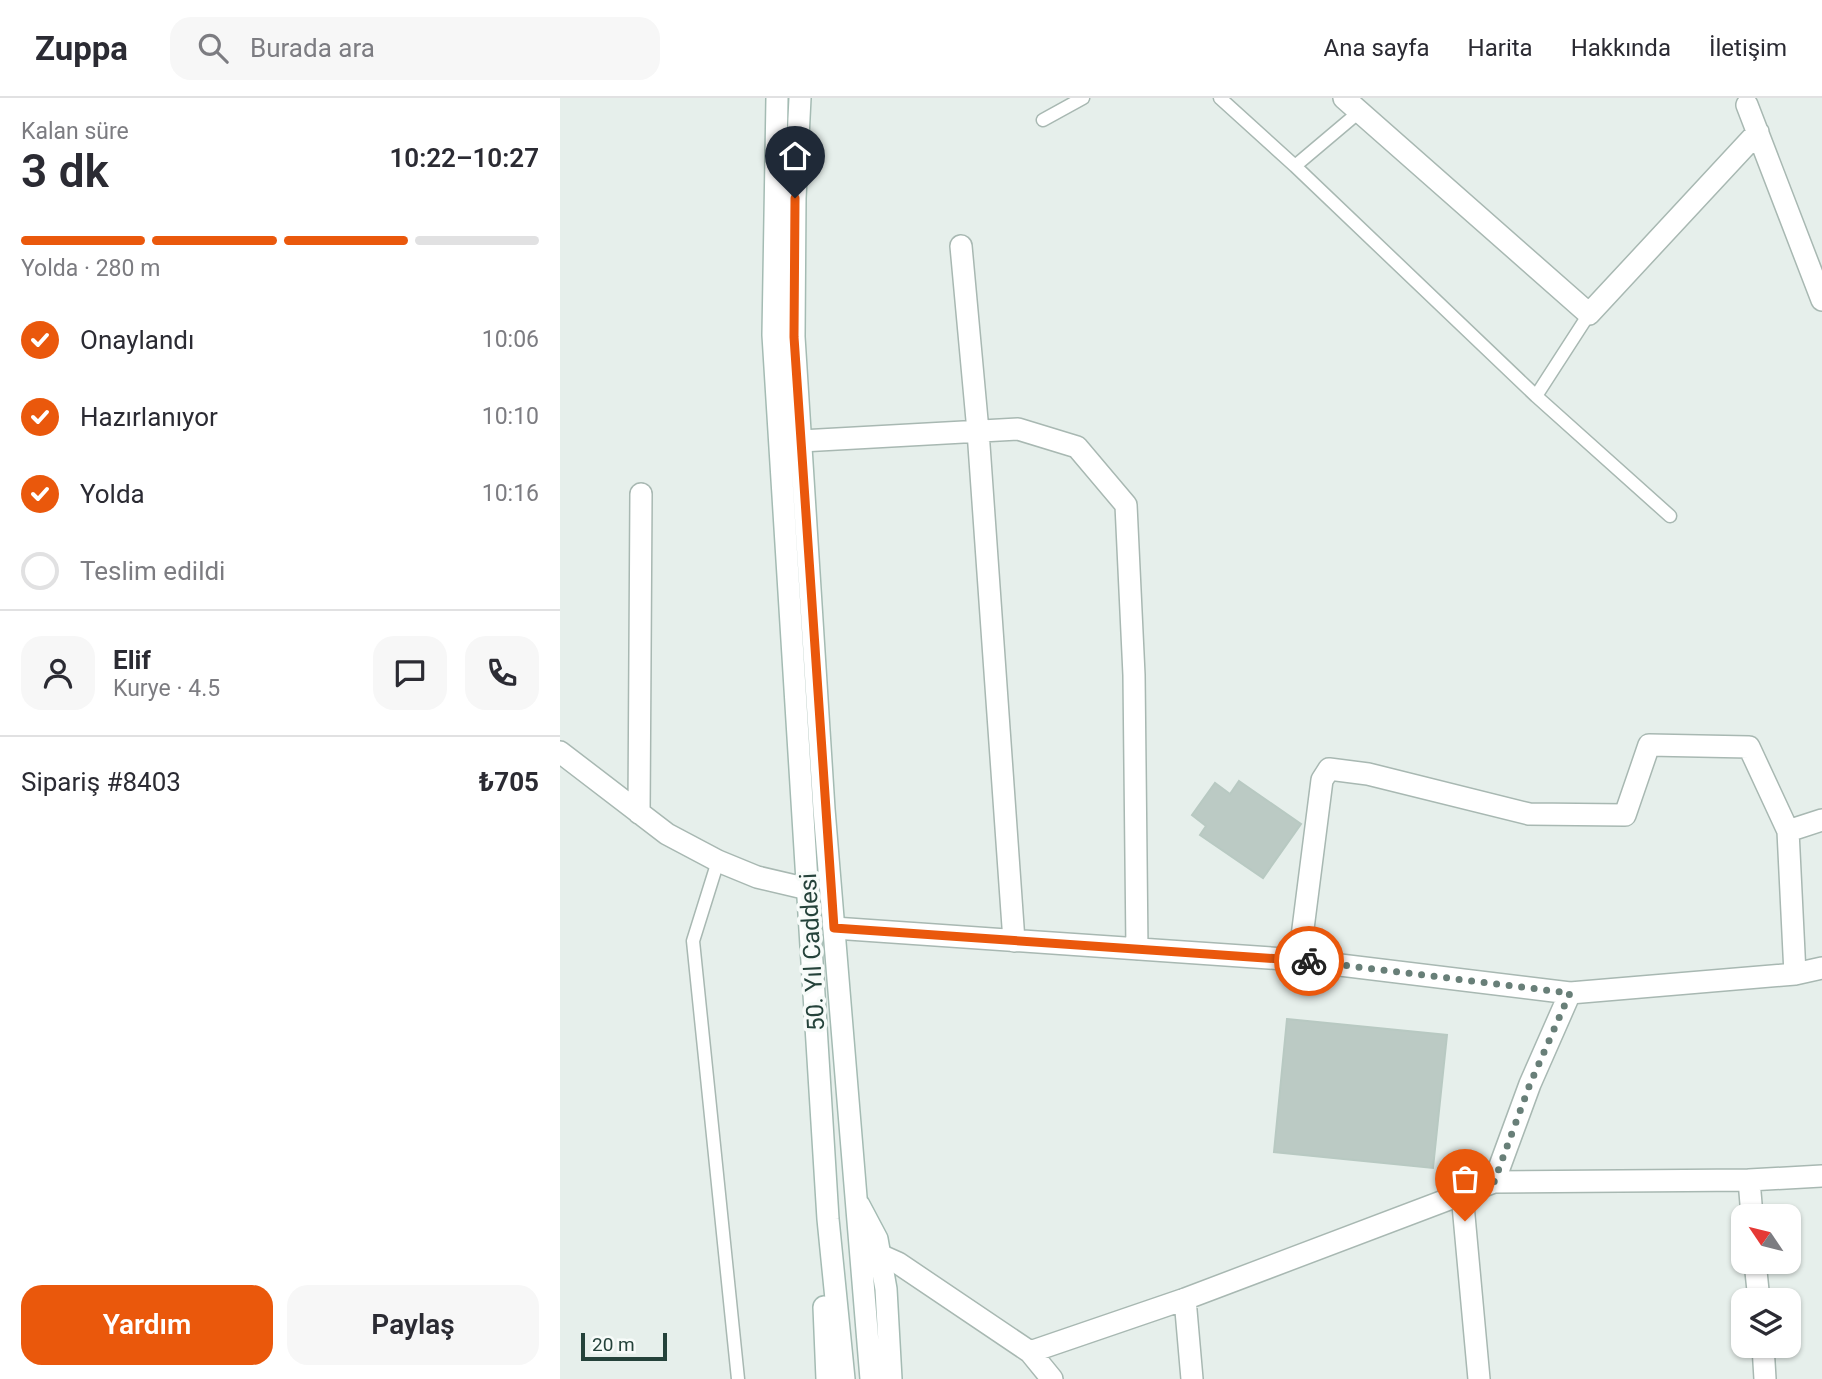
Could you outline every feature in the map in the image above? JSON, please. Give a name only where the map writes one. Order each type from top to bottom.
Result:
[{"type":"street","name":"50. Yıl Caddesi","points":[[777,98],[773,335],[832,1261],[844,1379]]},
{"type":"street","name":"50. Yıl Caddesi","points":[[800,98],[794,337],[834,928],[871,1379]]},
{"type":"street","points":[[1753,100],[1758,132],[1822,300]]},
{"type":"street","points":[[1352,105],[1589,314],[1758,132]]},
{"type":"street","points":[[961,246],[978,431],[1014,941]]},
{"type":"street","points":[[801,440],[1018,429],[1077,447],[1126,505],[1134,675],[1137,949]]},
{"type":"street","points":[[639,813],[641,494]]},
{"type":"street","points":[[1299,960],[1321,780],[1329,769],[1368,774],[1530,814],[1625,815],[1650,745],[1749,747],[1788,831],[1795,974]]},
{"type":"street","points":[[560,752],[667,834],[757,877],[808,889]]},
{"type":"street","points":[[1788,831],[1822,820]]},
{"type":"street","points":[[834,928],[1299,960],[1570,993],[1795,974],[1822,968]]},
{"type":"street","points":[[1494,1182],[1530,1084],[1570,993]]},
{"type":"street","points":[[1030,1352],[1185,1299],[1494,1182],[1749,1180],[1822,1176]]},
{"type":"street","points":[[1749,1180],[1751,1204]]},
{"type":"street","points":[[1462,1194],[1479,1379]]},
{"type":"street","name":"50. Yıl Caddesi","points":[[855,1197],[877,1240],[880,1255],[886,1289],[891,1379]]},
{"type":"street","points":[[880,1255],[898,1264],[1030,1352],[1052,1379]]},
{"type":"street","name":"50. Yıl Caddesi","points":[[827,1379],[825,1282],[832,1261]]},
{"type":"street","points":[[1185,1299],[1192,1379]]},
{"type":"street","points":[[1764,1358],[1765,1379]]},
{"type":"lane","points":[[1044,120],[1083,98]]},
{"type":"lane","points":[[1220,98],[1536,396],[1670,516]]},
{"type":"lane","points":[[1295,166],[1352,105]]},
{"type":"lane","points":[[1536,396],[1589,314]]},
{"type":"lane","points":[[718,860],[693,941],[738,1379]]},
{"type":"building","points":[[1239,781],[1301,824],[1263,878],[1200,835],[1206,826],[1192,815],[1215,783],[1230,794]]},
{"type":"building","points":[[1287,1019],[1447,1035],[1433,1168],[1274,1152]]},
{"type":"way so far","points":[[1309,961],[1570,993],[1530,1084],[1494,1182],[1462,1194],[1465,1221]]},
{"type":"route","points":[[795,198],[794,337],[834,928],[1309,961]]}]
